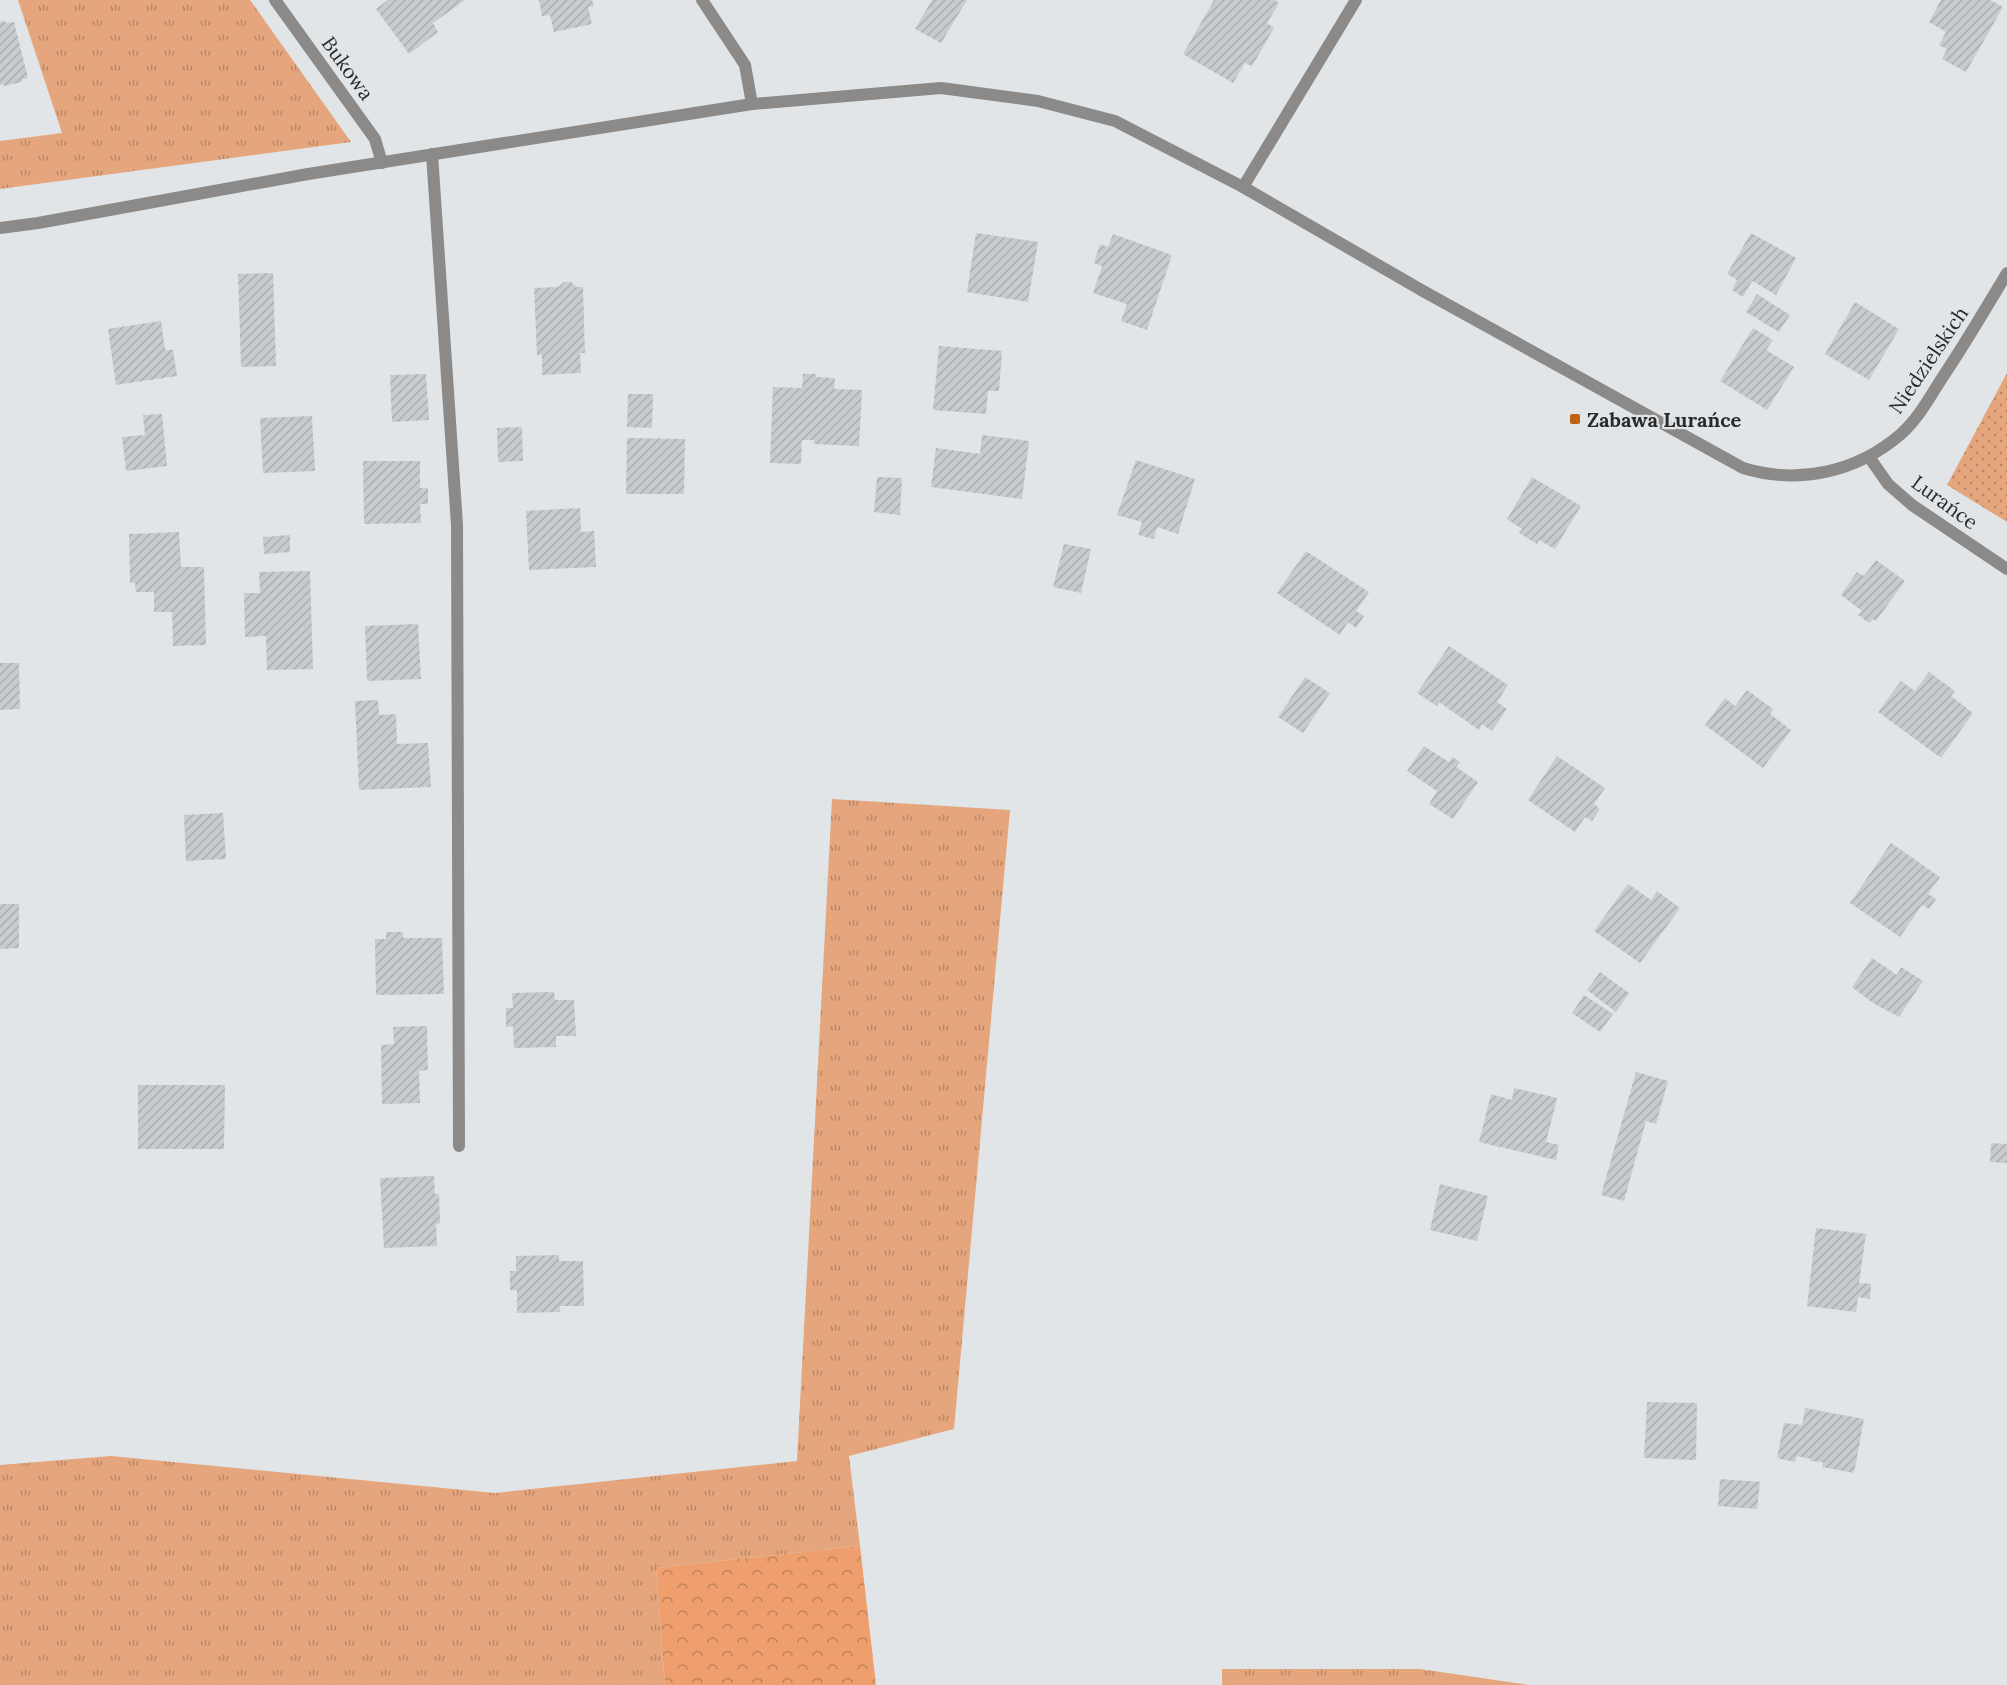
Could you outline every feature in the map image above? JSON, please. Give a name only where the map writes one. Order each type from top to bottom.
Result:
[{"type":"street","name":"Bukowa","points":[[275,0],[375,140],[382,163]]},
{"type":"street","points":[[702,0],[745,65],[752,104]]},
{"type":"street","points":[[1243,187],[1356,0]]},
{"type":"street","name":"Niedzielskich","points":[[0,228],[308,174],[752,104],[941,88],[1038,101],[1114,121],[1243,187],[1440,300],[1743,468],[1767,475],[1803,476],[1829,471],[1869,457],[1902,433],[1925,404],[2007,273]]},
{"type":"street","points":[[432,154],[457,525],[459,1146]]},
{"type":"street","name":"Lurańce","points":[[1869,457],[1888,484],[1912,506],[2007,568]]},
{"type":"green space","points":[[18,0],[250,0],[351,142],[0,189],[0,141],[62,133]]},
{"type":"green space","points":[[2007,373],[2007,522],[1947,485]]},
{"type":"green space","points":[[832,799],[1010,810],[954,1429],[849,1456],[860,1546],[656,1568],[665,1685],[0,1685],[0,1465],[111,1456],[495,1493],[797,1461]]},
{"type":"green space","points":[[860,1546],[876,1685],[665,1685],[656,1568]]},
{"type":"green space","points":[[1222,1669],[1420,1669],[1529,1685],[1222,1685]]},
{"type":"building","points":[[388,0],[465,0],[433,23],[438,32],[409,54],[376,9]]},
{"type":"building","points":[[539,0],[592,0],[594,6],[588,7],[592,24],[554,32],[550,15],[542,16]]},
{"type":"building","points":[[932,0],[967,0],[941,43],[915,29]]},
{"type":"building","points":[[1214,0],[1275,0],[1279,3],[1267,23],[1274,28],[1252,66],[1245,63],[1233,83],[1183,54]]},
{"type":"building","points":[[1941,0],[1990,0],[2003,7],[1966,72],[1942,59],[1947,49],[1939,45],[1946,32],[1929,22]]},
{"type":"building","points":[[5,21],[6,23],[14,22],[28,78],[22,79],[22,82],[4,86],[4,84],[0,85],[0,22]]},
{"type":"building","points":[[976,233],[1038,242],[1028,302],[967,292]]},
{"type":"building","points":[[1751,233],[1796,258],[1776,295],[1752,281],[1743,297],[1732,290],[1737,280],[1727,274]]},
{"type":"building","points":[[1113,234],[1172,255],[1147,330],[1121,321],[1127,304],[1093,293],[1102,266],[1094,263],[1100,244],[1108,247]]},
{"type":"building","points":[[273,273],[276,366],[241,367],[238,274]]},
{"type":"building","points":[[564,282],[583,287],[585,353],[580,353],[581,373],[542,375],[542,355],[537,355],[534,288],[558,287]]},
{"type":"building","points":[[1757,294],[1790,315],[1779,332],[1746,312]]},
{"type":"building","points":[[1855,302],[1899,329],[1869,380],[1825,354]]},
{"type":"building","points":[[161,321],[165,350],[173,350],[177,376],[116,385],[108,329]]},
{"type":"building","points":[[1753,328],[1773,340],[1766,350],[1794,367],[1767,410],[1720,381]]},
{"type":"building","points":[[939,346],[1002,351],[999,391],[988,391],[986,414],[933,410]]},
{"type":"building","points":[[426,374],[429,420],[392,422],[390,375]]},
{"type":"building","points":[[803,374],[835,378],[834,389],[862,390],[859,446],[814,444],[814,440],[802,440],[801,464],[770,463],[773,387],[802,388]]},
{"type":"building","points":[[628,394],[653,394],[652,428],[627,427]]},
{"type":"building","points":[[162,414],[167,466],[126,471],[122,437],[145,435],[143,415]]},
{"type":"building","points":[[312,416],[315,471],[263,473],[260,418]]},
{"type":"building","points":[[522,427],[523,461],[498,462],[497,428]]},
{"type":"building","points":[[982,435],[1029,441],[1022,499],[931,487],[936,448],[980,454]]},
{"type":"building","points":[[627,438],[685,439],[684,494],[626,494]]},
{"type":"building","points":[[1136,460],[1195,479],[1178,534],[1157,527],[1154,539],[1138,535],[1142,522],[1117,515]]},
{"type":"building","points":[[363,461],[420,461],[420,488],[428,488],[428,504],[420,504],[421,523],[364,524]]},
{"type":"building","points":[[877,477],[902,478],[900,515],[874,512]]},
{"type":"building","points":[[1532,477],[1581,506],[1555,549],[1539,540],[1537,544],[1519,533],[1522,529],[1507,519]]},
{"type":"building","points":[[580,508],[581,532],[594,531],[596,567],[529,570],[526,511]]},
{"type":"building","points":[[179,532],[181,567],[204,567],[206,645],[173,646],[172,612],[154,612],[154,592],[136,592],[135,583],[130,583],[129,534]]},
{"type":"building","points":[[290,535],[290,552],[264,554],[263,537]]},
{"type":"building","points":[[1064,544],[1091,549],[1081,593],[1053,587]]},
{"type":"building","points":[[1306,551],[1369,592],[1356,611],[1364,616],[1356,628],[1348,622],[1340,635],[1277,593]]},
{"type":"building","points":[[1876,560],[1905,581],[1876,621],[1873,619],[1869,623],[1858,615],[1862,611],[1841,595],[1857,572],[1864,576]]},
{"type":"building","points":[[310,571],[313,669],[267,670],[266,636],[245,637],[244,593],[260,593],[259,572]]},
{"type":"building","points":[[418,624],[421,679],[367,681],[365,626]]},
{"type":"building","points":[[1449,646],[1508,685],[1497,702],[1507,709],[1492,731],[1482,724],[1479,730],[1439,702],[1437,706],[1417,693]]},
{"type":"building","points":[[0,663],[19,663],[20,709],[0,710]]},
{"type":"building","points":[[1929,672],[1955,691],[1951,696],[1973,713],[1941,758],[1878,712],[1901,681],[1915,691]]},
{"type":"building","points":[[1305,677],[1330,693],[1303,733],[1278,717]]},
{"type":"building","points":[[1747,690],[1773,709],[1770,714],[1791,730],[1763,768],[1705,725],[1725,698],[1735,706]]},
{"type":"building","points":[[378,700],[379,715],[396,714],[397,744],[428,743],[431,787],[359,790],[355,701]]},
{"type":"building","points":[[1424,746],[1449,762],[1452,757],[1460,762],[1456,767],[1478,782],[1453,819],[1429,804],[1437,791],[1407,771]]},
{"type":"building","points":[[1557,756],[1605,788],[1594,804],[1600,809],[1592,821],[1585,817],[1575,832],[1528,800]]},
{"type":"building","points":[[223,813],[226,859],[186,861],[184,815]]},
{"type":"building","points":[[1891,843],[1940,877],[1928,894],[1936,899],[1929,909],[1922,905],[1900,937],[1850,903]]},
{"type":"building","points":[[1628,884],[1651,900],[1657,891],[1680,908],[1640,963],[1594,931]]},
{"type":"building","points":[[0,904],[19,904],[19,948],[0,949]]},
{"type":"building","points":[[386,932],[403,932],[403,938],[442,938],[444,994],[376,995],[375,939],[386,939]]},
{"type":"building","points":[[1872,958],[1897,975],[1901,967],[1923,981],[1899,1017],[1873,1003],[1852,987]]},
{"type":"building","points":[[1600,972],[1629,993],[1616,1012],[1587,990]]},
{"type":"building","points":[[554,992],[555,1000],[574,1000],[576,1036],[556,1036],[556,1047],[514,1048],[513,1026],[506,1027],[506,1008],[513,1008],[512,993]]},
{"type":"building","points":[[1584,995],[1613,1014],[1600,1032],[1572,1013]]},
{"type":"building","points":[[427,1026],[428,1070],[419,1071],[420,1103],[382,1104],[381,1045],[394,1044],[393,1027]]},
{"type":"building","points":[[1636,1072],[1668,1081],[1656,1124],[1646,1121],[1624,1201],[1601,1195]]},
{"type":"building","points":[[138,1085],[225,1085],[224,1149],[138,1149]]},
{"type":"building","points":[[1514,1088],[1557,1098],[1546,1142],[1559,1145],[1556,1160],[1479,1142],[1491,1094],[1512,1100]]},
{"type":"building","points":[[1991,1143],[2007,1144],[2007,1163],[1990,1162]]},
{"type":"building","points":[[434,1176],[435,1194],[439,1194],[440,1223],[436,1224],[437,1246],[384,1248],[380,1178]]},
{"type":"building","points":[[1440,1184],[1488,1196],[1477,1241],[1430,1230]]},
{"type":"building","points":[[1816,1228],[1866,1234],[1859,1283],[1871,1284],[1870,1299],[1858,1297],[1856,1312],[1807,1306]]},
{"type":"building","points":[[559,1255],[559,1261],[583,1261],[584,1306],[560,1306],[560,1312],[517,1313],[517,1290],[510,1290],[510,1271],[516,1271],[516,1256]]},
{"type":"building","points":[[1647,1402],[1697,1403],[1696,1460],[1644,1458]]},
{"type":"building","points":[[1805,1408],[1864,1419],[1854,1473],[1822,1467],[1823,1462],[1810,1461],[1811,1459],[1797,1456],[1795,1462],[1777,1458],[1784,1423],[1802,1425]]},
{"type":"building","points":[[1720,1479],[1760,1482],[1757,1509],[1718,1506]]},
{"type":"place","name":"Zabawa Lurańce","points":[[1575,419]]}]
